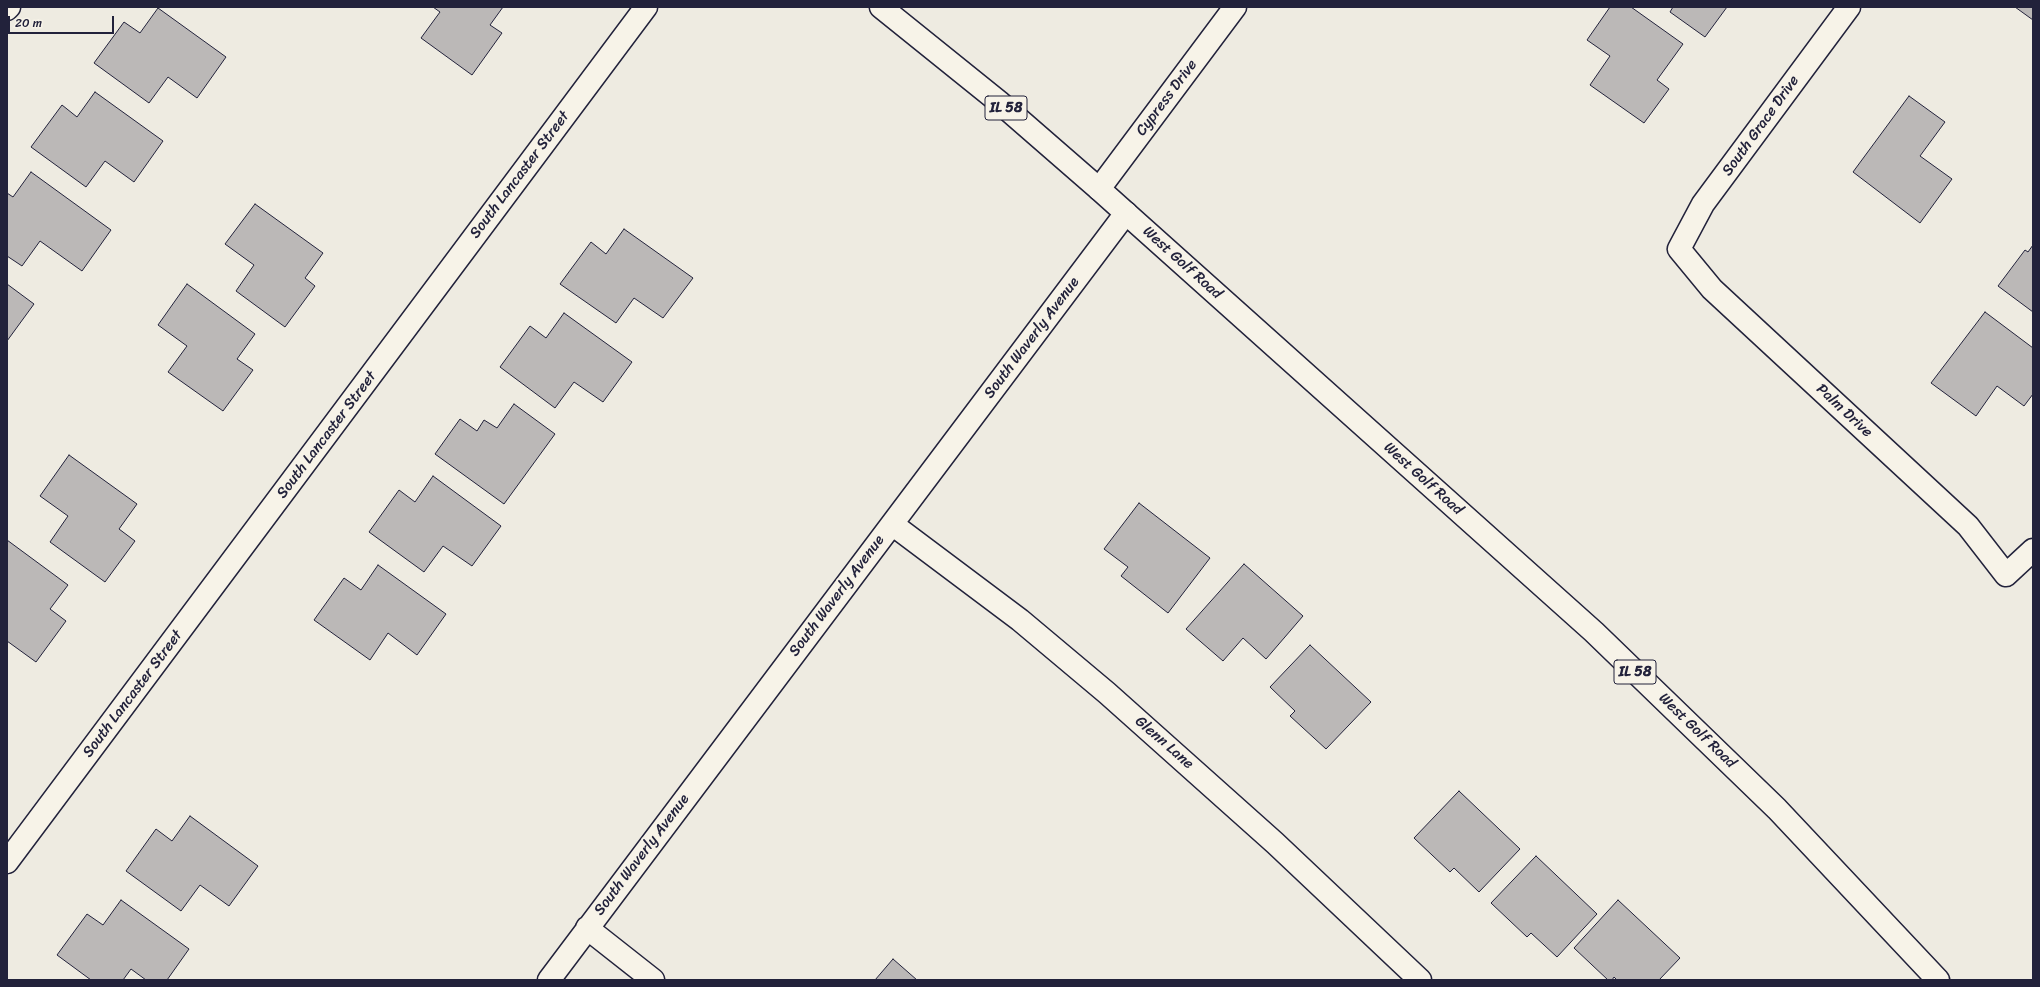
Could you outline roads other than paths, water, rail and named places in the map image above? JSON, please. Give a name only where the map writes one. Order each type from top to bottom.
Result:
[{"type":"street","name":"South Lancaster Street","points":[[7,862],[646,7]]},
{"type":"street","name":"West Golf Road","points":[[881,7],[999,102],[1100,188],[1126,213],[1594,632],[1777,810],[1938,980]]},
{"type":"street","name":"Cypress Drive","points":[[1100,188],[1235,7]]},
{"type":"street","name":"South Grace Drive","points":[[1679,249],[1703,204],[1849,7]]},
{"type":"street","name":"South Waverly Avenue","points":[[549,980],[1126,213]]},
{"type":"street","name":"Palm Drive","points":[[1679,249],[1712,289],[1968,526],[2006,575],[2033,550]]},
{"type":"street","name":"Glenn Lane","points":[[892,524],[1020,620],[1107,693],[1259,828],[1420,980]]},
{"type":"street","points":[[587,928],[653,980]]}]
